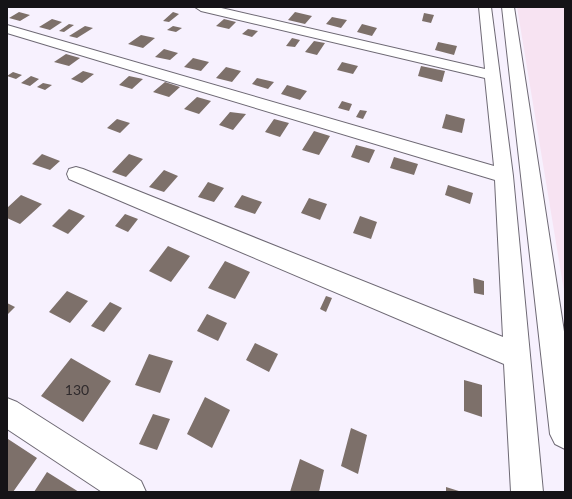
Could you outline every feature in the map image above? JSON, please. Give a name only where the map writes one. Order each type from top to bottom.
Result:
[{"type":"street","points":[[201,7],[493,75]]},
{"type":"street","points":[[508,7],[565,434]]},
{"type":"street","points":[[482,8],[493,75],[504,176],[527,492]]},
{"type":"street","points":[[7,29],[504,176]]},
{"type":"street","points":[[76,174],[517,356]]},
{"type":"street","points":[[7,412],[130,492]]},
{"type":"shaded area","points":[[517,7],[565,7],[565,297]]},
{"type":"building","points":[[19,12],[30,15],[20,21],[9,18]]},
{"type":"building","points":[[173,12],[179,14],[169,22],[163,21]]},
{"type":"building","points":[[295,12],[312,16],[305,24],[288,20]]},
{"type":"building","points":[[424,13],[434,15],[431,23],[422,21]]},
{"type":"building","points":[[332,17],[347,20],[341,28],[326,24]]},
{"type":"building","points":[[52,19],[62,22],[50,30],[39,27]]},
{"type":"building","points":[[224,19],[236,22],[229,29],[216,26]]},
{"type":"building","points":[[69,24],[74,25],[64,32],[59,31]]},
{"type":"building","points":[[362,24],[377,28],[372,36],[357,32]]},
{"type":"building","points":[[85,26],[93,28],[77,38],[69,36]]},
{"type":"building","points":[[173,26],[182,28],[176,32],[167,30]]},
{"type":"building","points":[[248,29],[258,31],[252,37],[242,34]]},
{"type":"building","points":[[141,35],[155,38],[143,48],[128,44]]},
{"type":"building","points":[[292,38],[300,40],[295,47],[286,46]]},
{"type":"building","points":[[314,41],[325,43],[317,55],[305,52]]},
{"type":"building","points":[[438,42],[457,46],[454,55],[435,50]]},
{"type":"building","points":[[164,49],[178,53],[170,60],[155,57]]},
{"type":"building","points":[[66,54],[80,58],[69,66],[54,62]]},
{"type":"building","points":[[193,58],[209,62],[201,71],[184,67]]},
{"type":"building","points":[[342,62],[358,66],[353,74],[337,70]]},
{"type":"building","points":[[421,66],[445,71],[442,82],[418,76]]},
{"type":"building","points":[[226,67],[241,71],[232,82],[216,78]]},
{"type":"building","points":[[83,71],[94,74],[82,83],[71,79]]},
{"type":"building","points":[[13,72],[22,75],[16,79],[7,76]]},
{"type":"building","points":[[31,76],[39,79],[30,86],[21,83]]},
{"type":"building","points":[[129,76],[143,79],[132,89],[119,85]]},
{"type":"building","points":[[257,78],[274,82],[268,89],[252,84]]},
{"type":"building","points":[[165,82],[180,87],[169,97],[153,92]]},
{"type":"building","points":[[43,83],[52,85],[45,90],[37,87]]},
{"type":"building","points":[[287,85],[307,91],[300,100],[281,94]]},
{"type":"building","points":[[197,97],[211,101],[199,114],[184,109]]},
{"type":"building","points":[[342,101],[352,104],[349,111],[338,108]]},
{"type":"building","points":[[360,110],[367,111],[363,119],[356,117]]},
{"type":"building","points":[[230,112],[246,114],[233,130],[219,125]]},
{"type":"building","points":[[446,114],[465,119],[462,133],[442,128]]},
{"type":"building","points":[[117,119],[130,123],[120,133],[107,128]]},
{"type":"building","points":[[274,119],[289,123],[280,137],[265,132]]},
{"type":"building","points":[[314,131],[330,136],[319,155],[302,150]]},
{"type":"building","points":[[356,145],[375,150],[369,163],[351,157]]},
{"type":"building","points":[[42,154],[60,161],[50,170],[32,164]]},
{"type":"building","points":[[129,154],[143,159],[126,177],[112,172]]},
{"type":"building","points":[[394,157],[418,164],[414,175],[390,168]]},
{"type":"building","points":[[164,170],[178,176],[164,192],[149,187]]},
{"type":"building","points":[[208,182],[224,188],[214,202],[198,197]]},
{"type":"building","points":[[448,185],[473,193],[470,204],[445,195]]},
{"type":"building","points":[[21,195],[42,204],[20,224],[7,218],[7,208]]},
{"type":"building","points":[[242,195],[262,202],[255,214],[234,207]]},
{"type":"building","points":[[309,198],[327,204],[320,220],[301,213]]},
{"type":"building","points":[[69,209],[85,216],[68,234],[52,226]]},
{"type":"building","points":[[125,214],[138,219],[128,232],[115,226]]},
{"type":"building","points":[[360,216],[377,222],[371,239],[353,233]]},
{"type":"building","points":[[168,246],[190,256],[171,282],[149,271]]},
{"type":"building","points":[[225,261],[250,272],[235,299],[208,288]]},
{"type":"building","points":[[473,278],[484,281],[484,295],[474,293]]},
{"type":"building","points":[[67,291],[88,301],[70,323],[49,312]]},
{"type":"building","points":[[326,296],[332,298],[326,312],[320,309]]},
{"type":"building","points":[[110,302],[122,308],[104,332],[91,326]]},
{"type":"building","points":[[7,303],[15,307],[7,315]]},
{"type":"building","points":[[207,314],[227,323],[218,341],[197,331]]},
{"type":"building","points":[[255,343],[278,354],[269,372],[246,360]]},
{"type":"building","points":[[149,354],[173,361],[160,393],[135,385]]},
{"type":"building","points":[[71,358],[111,381],[83,422],[41,396]]},
{"type":"building","points":[[464,380],[482,385],[482,417],[464,411]]},
{"type":"building","points":[[205,397],[230,410],[212,448],[187,434]]},
{"type":"building","points":[[153,414],[170,419],[157,450],[139,444]]},
{"type":"building","points":[[351,428],[367,435],[358,474],[341,466]]},
{"type":"building","points":[[8,439],[37,458],[13,492],[7,492]]},
{"type":"building","points":[[300,459],[324,470],[319,492],[290,492]]},
{"type":"building","points":[[47,472],[79,492],[34,492]]},
{"type":"building","points":[[446,487],[462,492],[446,492]]}]
